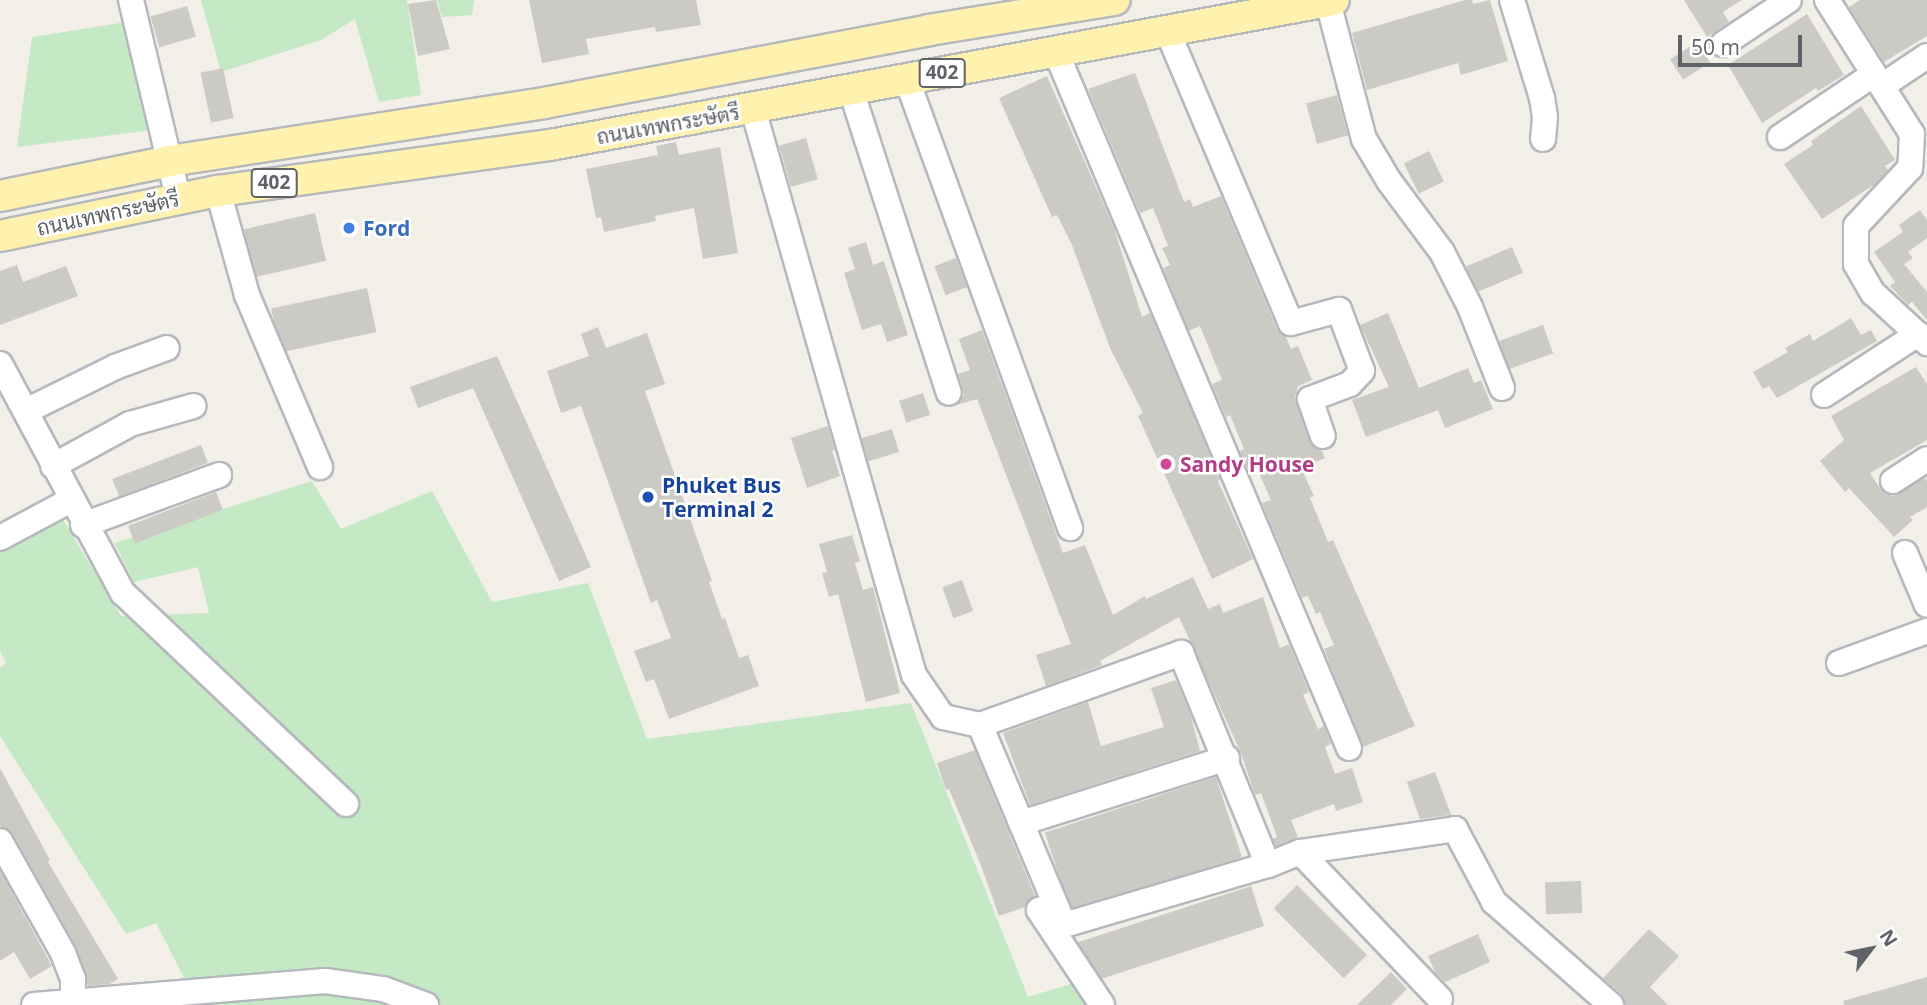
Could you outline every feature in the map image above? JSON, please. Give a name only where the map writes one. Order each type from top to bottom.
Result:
[{"type":"main road","name":"ถนนเทพกระษัตรี","points":[[0,196],[170,161],[544,103],[929,30],[1028,7],[1115,0]]},
{"type":"main road","name":"ถนนเทพกระษัตรี","points":[[0,236],[178,198],[550,145],[1331,1]]},
{"type":"street","points":[[131,0],[178,198]]},
{"type":"street","points":[[1512,0],[1542,98],[1545,117],[1543,139]]},
{"type":"street","points":[[1723,44],[1789,0]]},
{"type":"street","points":[[1824,395],[1922,339],[1873,293],[1856,264],[1856,226],[1910,167],[1912,134],[1827,0]]},
{"type":"street","points":[[1331,1],[1364,139],[1388,181],[1443,252],[1470,307],[1502,387]]},
{"type":"street","points":[[1167,30],[1291,323],[1339,310],[1344,322],[1362,371],[1350,384],[1310,399],[1324,436]]},
{"type":"street","points":[[1056,52],[1349,748]]},
{"type":"street","points":[[1780,137],[1878,80],[1927,56]]},
{"type":"street","points":[[907,80],[1070,528]]},
{"type":"street","points":[[851,90],[949,393]]},
{"type":"street","points":[[753,108],[914,675],[943,717],[980,725],[1181,653],[1227,758],[1268,865]]},
{"type":"street","points":[[218,191],[247,295],[320,467]]},
{"type":"street","points":[[26,411],[116,367],[167,348]]},
{"type":"street","points":[[0,365],[83,525],[123,593],[346,804]]},
{"type":"street","points":[[53,466],[130,424],[193,406]]},
{"type":"street","points":[[1893,481],[1927,459]]},
{"type":"street","points":[[83,525],[219,475]]},
{"type":"street","points":[[0,538],[71,500]]},
{"type":"street","points":[[1905,552],[1927,605]]},
{"type":"street","points":[[1839,663],[1927,631]]},
{"type":"street","points":[[980,725],[1064,925],[1268,865],[1300,852],[1455,829],[1494,902],[1611,1005]]},
{"type":"street","points":[[1021,823],[1227,758]]},
{"type":"street","points":[[0,841],[63,953],[73,979],[73,1002]]},
{"type":"street","points":[[1300,852],[1440,999]]},
{"type":"street","points":[[1055,904],[1038,910],[1102,1005]]},
{"type":"street","points":[[34,1005],[325,981],[383,989],[426,1005]]},
{"type":"green space","points":[[201,0],[407,0],[421,95],[379,102],[355,19],[321,40],[221,72]]},
{"type":"green space","points":[[437,0],[474,0],[472,15],[442,17]]},
{"type":"green space","points":[[127,22],[153,130],[17,147],[32,37]]},
{"type":"green space","points":[[312,481],[341,529],[432,491],[492,602],[588,583],[647,739],[911,703],[1028,997],[1074,983],[1089,1005],[198,1005],[156,923],[126,934],[0,736],[0,668],[6,663],[0,651],[0,551],[62,518],[121,616],[209,613],[198,567],[134,582],[114,543]]},
{"type":"building","points":[[436,0],[450,49],[418,56],[408,4]]},
{"type":"building","points":[[529,0],[696,0],[701,25],[656,32],[655,27],[586,39],[589,54],[542,63]]},
{"type":"building","points":[[1472,0],[1473,4],[1490,0],[1508,61],[1461,75],[1458,63],[1367,90],[1352,33]]},
{"type":"building","points":[[1684,0],[1742,0],[1723,12],[1729,22],[1707,37]]},
{"type":"building","points":[[1860,0],[1927,0],[1927,36],[1884,62],[1849,7]]},
{"type":"building","points":[[187,6],[196,37],[159,47],[150,16]]},
{"type":"building","points":[[1807,14],[1844,75],[1818,91],[1816,88],[1762,123],[1728,65]]},
{"type":"building","points":[[1697,42],[1710,62],[1683,80],[1670,59]]},
{"type":"building","points":[[223,68],[234,118],[211,123],[201,73]]},
{"type":"building","points":[[1135,73],[1184,202],[1190,199],[1193,207],[1221,196],[1277,329],[1286,337],[1291,349],[1298,346],[1312,380],[1298,386],[1295,397],[1309,441],[1314,448],[1322,451],[1325,458],[1301,468],[1314,496],[1310,498],[1328,542],[1333,540],[1415,726],[1363,747],[1324,649],[1334,645],[1320,612],[1316,614],[1308,596],[1302,598],[1262,503],[1271,500],[1255,464],[1247,468],[1240,451],[1244,449],[1230,415],[1226,417],[1212,384],[1222,380],[1200,326],[1189,331],[1163,268],[1170,265],[1162,248],[1168,246],[1153,208],[1140,213],[1088,89]]},
{"type":"building","points":[[1047,76],[1114,228],[1142,317],[1150,313],[1220,479],[1218,481],[1253,559],[1212,579],[1138,416],[1143,413],[1110,348],[1072,245],[1057,215],[1052,217],[999,98]]},
{"type":"building","points":[[1337,95],[1348,136],[1317,144],[1306,103]]},
{"type":"building","points":[[1861,106],[1895,160],[1885,166],[1888,170],[1875,184],[1822,219],[1784,164],[1813,145],[1811,141]]},
{"type":"building","points":[[806,138],[818,179],[791,187],[779,146]]},
{"type":"building","points":[[676,142],[679,155],[720,147],[738,253],[703,259],[694,208],[655,216],[656,221],[604,232],[601,217],[596,218],[586,169],[658,155],[656,146]]},
{"type":"building","points":[[1429,151],[1444,182],[1419,194],[1404,163]]},
{"type":"building","points":[[1920,210],[1927,220],[1927,238],[1908,252],[1913,258],[1904,264],[1927,292],[1927,320],[1912,302],[1908,305],[1890,286],[1895,282],[1874,252],[1903,232],[1899,225]]},
{"type":"building","points":[[315,213],[326,261],[255,277],[244,229]]},
{"type":"building","points":[[866,242],[873,265],[884,261],[908,335],[887,342],[881,324],[862,330],[844,273],[855,269],[848,248]]},
{"type":"building","points":[[1512,247],[1523,273],[1477,292],[1466,267]]},
{"type":"building","points":[[956,258],[967,287],[946,295],[935,266]]},
{"type":"building","points":[[17,265],[23,282],[66,266],[78,296],[0,325],[0,271]]},
{"type":"building","points":[[367,288],[376,332],[280,352],[271,308]]},
{"type":"building","points":[[1388,313],[1419,388],[1468,368],[1474,383],[1481,380],[1493,409],[1445,428],[1438,410],[1366,437],[1352,400],[1389,387],[1360,325]]},
{"type":"building","points":[[1851,318],[1861,335],[1871,330],[1877,341],[1777,398],[1769,386],[1763,389],[1753,372],[1788,352],[1785,348],[1810,334],[1813,341]]},
{"type":"building","points":[[1543,325],[1553,353],[1509,369],[1499,341]]},
{"type":"building","name":"Phuket Bus Terminal 2","points":[[598,327],[606,348],[647,333],[665,384],[645,391],[712,581],[709,582],[722,619],[725,618],[739,658],[748,655],[759,686],[669,719],[654,679],[646,682],[634,651],[671,638],[657,600],[651,603],[581,406],[561,413],[547,371],[589,356],[581,334]]},
{"type":"building","points":[[982,330],[1063,553],[1085,545],[1113,615],[1145,596],[1146,599],[1193,577],[1208,609],[1220,604],[1223,613],[1263,597],[1280,648],[1289,644],[1309,692],[1303,695],[1318,729],[1324,726],[1331,744],[1325,747],[1335,774],[1352,768],[1363,802],[1336,811],[1334,804],[1291,820],[1298,837],[1276,846],[1273,839],[1277,837],[1261,793],[1255,795],[1241,753],[1179,617],[1100,661],[1102,665],[1046,686],[1036,655],[1071,644],[977,399],[956,405],[964,395],[958,374],[970,370],[959,339]]},
{"type":"building","points":[[497,356],[591,567],[559,581],[473,388],[418,408],[410,387]]},
{"type":"building","points":[[1916,367],[1927,384],[1927,440],[1870,473],[1881,490],[1893,496],[1925,478],[1927,481],[1927,507],[1910,517],[1913,520],[1894,537],[1849,488],[1845,492],[1820,461],[1844,440],[1831,416]]},
{"type":"building","points":[[923,393],[930,415],[906,423],[899,401]]},
{"type":"building","points":[[828,426],[840,476],[807,488],[791,438]]},
{"type":"building","points":[[892,429],[899,452],[868,461],[861,438]]},
{"type":"building","points":[[201,445],[208,463],[119,497],[112,479]]},
{"type":"building","points":[[216,492],[223,510],[135,543],[128,526]]},
{"type":"building","points":[[852,535],[860,561],[855,563],[863,590],[873,587],[900,693],[866,702],[838,594],[829,597],[822,573],[827,572],[819,544]]},
{"type":"building","points":[[962,580],[973,611],[954,618],[942,587]]},
{"type":"building","points":[[1176,680],[1191,716],[1200,751],[1030,805],[1003,733],[1088,702],[1101,746],[1164,727],[1151,688]]},
{"type":"building","points":[[975,750],[1035,896],[1025,907],[999,916],[980,863],[949,789],[946,790],[937,763]]},
{"type":"building","points":[[0,768],[50,860],[48,862],[118,979],[110,984],[88,986],[76,946],[13,834],[0,826]]},
{"type":"building","points":[[1435,772],[1451,815],[1420,819],[1407,782]]},
{"type":"building","points":[[1216,777],[1242,857],[1071,913],[1045,833]]},
{"type":"building","points":[[0,871],[52,966],[30,979],[14,952],[0,961]]},
{"type":"building","points":[[1581,881],[1582,913],[1546,914],[1545,882]]},
{"type":"building","points":[[1297,885],[1367,955],[1344,978],[1274,908]]},
{"type":"building","points":[[1251,886],[1264,926],[1091,982],[1078,942]]},
{"type":"building","points":[[1649,929],[1679,956],[1650,987],[1668,1005],[1625,1005],[1621,994],[1603,978]]},
{"type":"building","points":[[1478,934],[1490,962],[1445,982],[1435,972],[1428,956]]},
{"type":"building","points":[[1391,972],[1407,989],[1391,1005],[1357,1005]]},
{"type":"building","points":[[1927,977],[1927,1005],[1844,1005],[1843,1001]]},
{"type":"place","name":"Ford","points":[[349,228]]},
{"type":"place","name":"Sandy House","points":[[1166,464]]},
{"type":"place","name":"Phuket Bus Terminal 2","points":[[648,497]]}]
